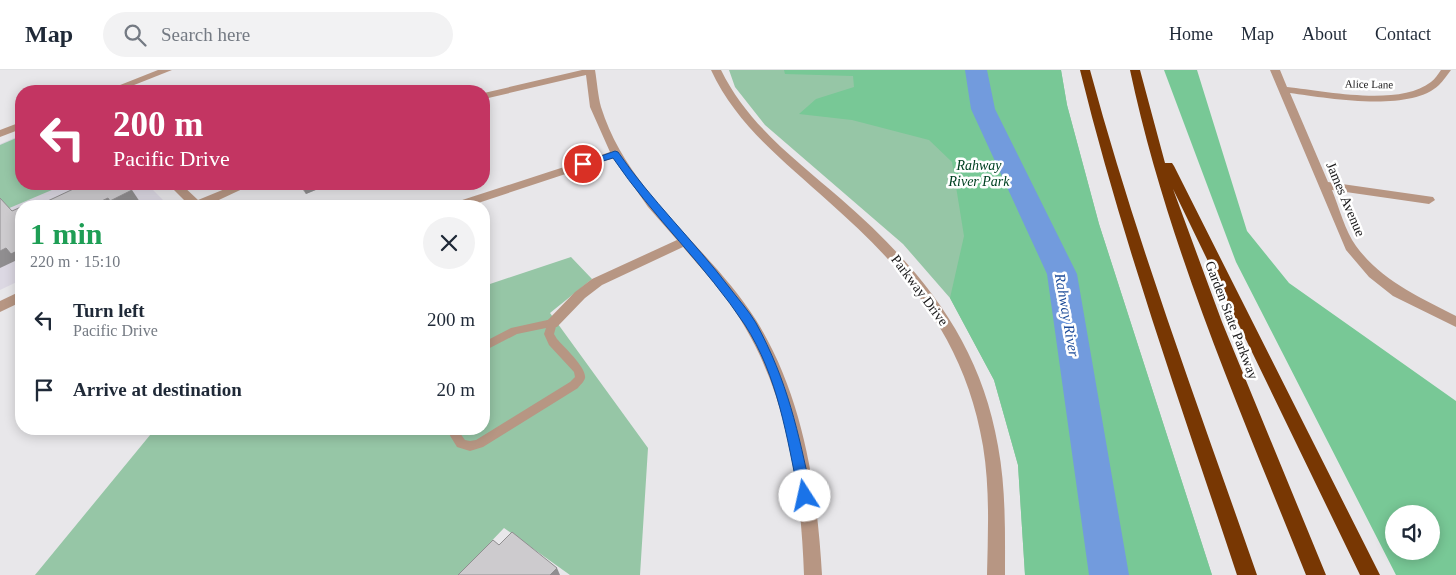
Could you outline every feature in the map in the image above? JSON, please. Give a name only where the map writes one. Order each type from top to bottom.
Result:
[{"type":"highway","points":[[1085,70],[1098,123],[1145,274],[1248,575]]},
{"type":"highway","name":"Garden State Parkway","points":[[1135,70],[1160,167],[1196,274],[1316,575]]},
{"type":"highway","points":[[1143,107],[1176,183],[1370,575]]},
{"type":"street","points":[[126,85],[167,70]]},
{"type":"street","name":"Parkway Drive","points":[[716,70],[730,98],[744,117],[782,155],[894,254],[929,297],[951,330],[966,364],[984,417],[993,465],[996,575]]},
{"type":"street","name":"James Avenue","points":[[1275,70],[1350,248],[1364,265],[1398,293],[1456,322]]},
{"type":"street","name":"Alice Lane","points":[[1282,89],[1354,98],[1394,97],[1427,89],[1441,79],[1446,70]]},
{"type":"street","points":[[490,95],[590,71],[594,106],[615,154],[751,324],[778,381],[792,427],[809,513],[812,531],[813,575]]},
{"type":"street","points":[[0,134],[15,128]]},
{"type":"street","points":[[475,200],[615,154]]},
{"type":"street","points":[[1324,185],[1429,200]]},
{"type":"street","points":[[180,190],[190,200]]},
{"type":"street","points":[[210,200],[233,190]]},
{"type":"street","points":[[552,323],[597,282],[686,241]]},
{"type":"street","points":[[0,307],[15,299]]},
{"type":"lane","points":[[455,435],[461,444],[470,446],[478,444],[574,385],[580,378],[579,372],[549,334],[552,323],[515,331],[490,344]]},
{"type":"shaded area","points":[[15,138],[15,190],[153,190],[163,200],[15,200],[15,283],[0,290],[0,144]]},
{"type":"green space","name":"Rahway River Park","points":[[729,70],[1061,70],[1067,105],[1099,224],[1212,575],[1025,575],[1018,465],[994,380],[950,298],[903,244],[765,125],[735,87]]},
{"type":"green space","name":"Rahway River Park","points":[[784,70],[1061,70],[1067,105],[1099,224],[1212,575],[1025,575],[1018,465],[994,380],[950,298],[964,236],[952,162],[929,140],[852,120],[799,114],[816,99],[854,87],[853,76],[785,74]]},
{"type":"green space","points":[[1164,70],[1197,70],[1247,231],[1289,283],[1456,401],[1456,575],[1396,575],[1388,560],[1440,560],[1440,505],[1385,505],[1385,553],[1236,262]]},
{"type":"green space","points":[[15,139],[15,190],[52,190],[28,200],[15,200],[15,206],[0,212],[0,145]]},
{"type":"green space","points":[[571,257],[592,279],[550,313],[648,448],[640,575],[570,575],[504,528],[459,575],[35,575],[150,435],[490,435],[490,284]]},
{"type":"building","points":[[71,190],[132,190],[112,200],[108,198],[104,200],[50,200]]},
{"type":"building","points":[[0,198],[12,211],[15,210],[15,252],[11,254],[6,248],[0,251]]},
{"type":"building","points":[[512,532],[557,568],[550,575],[458,575],[493,540],[499,545]]},
{"type":"waterway","name":"Rahway River","points":[[976,70],[983,109],[1062,274],[1109,575]]},
{"type":"route","points":[[583,164],[615,154],[626,171],[706,264],[751,324],[765,350],[788,411],[805,496]]}]
